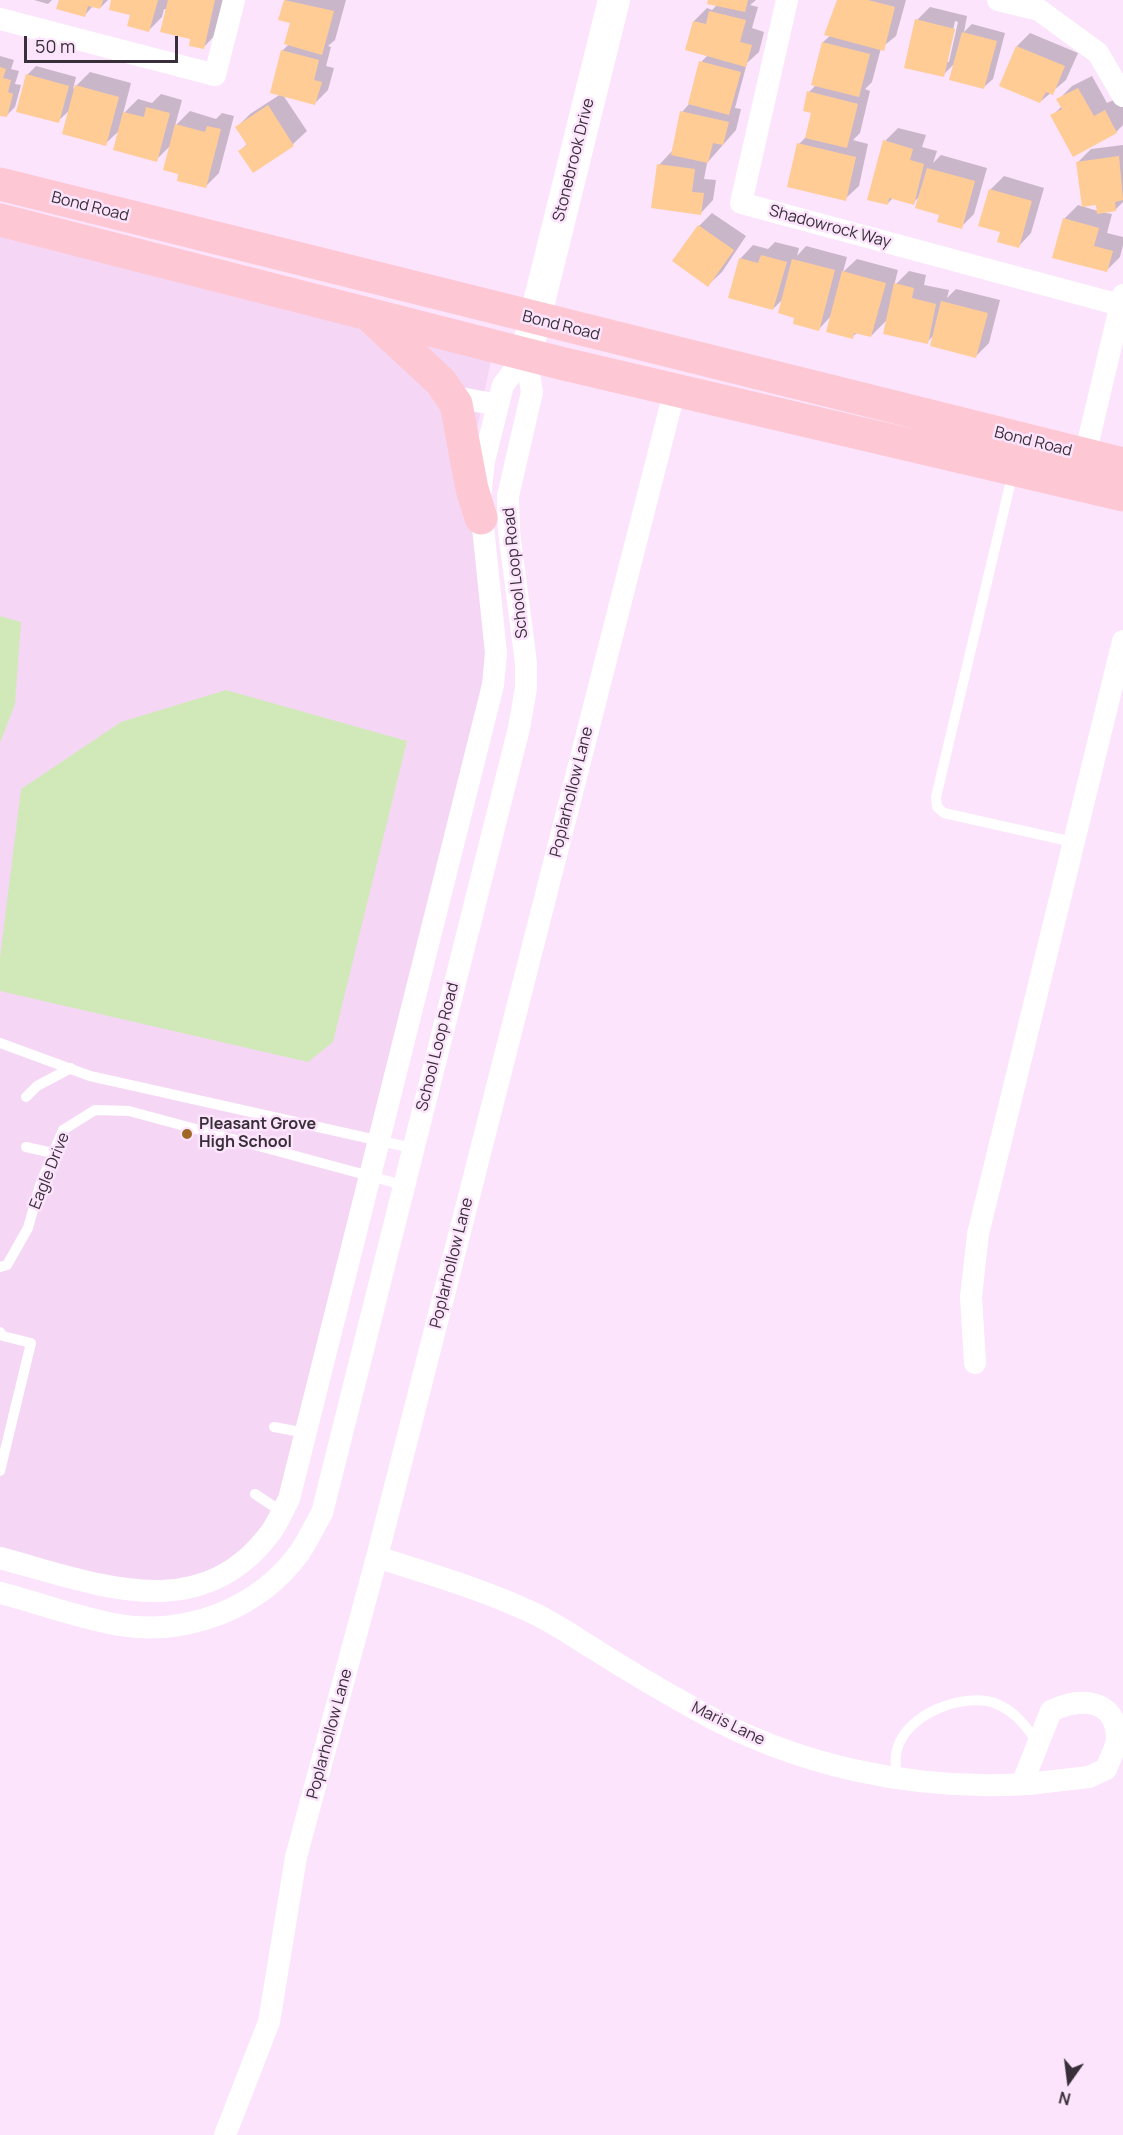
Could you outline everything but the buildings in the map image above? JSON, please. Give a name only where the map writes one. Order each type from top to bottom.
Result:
[{"type":"main road","name":"Bond Road","points":[[0,184],[1123,464]]},
{"type":"main road","name":"Bond Road","points":[[0,220],[526,355],[1013,469],[1116,489]]},
{"type":"main road","points":[[365,312],[411,351],[441,382],[456,404],[472,489],[481,518]]},
{"type":"street","points":[[0,19],[215,75],[234,0]]},
{"type":"street","name":"Stonebrook Drive","points":[[526,355],[614,0]]},
{"type":"street","name":"Shadowrock Way","points":[[787,0],[741,203],[1122,300]]},
{"type":"street","points":[[998,0],[1039,10],[1098,53],[1123,96]]},
{"type":"street","points":[[1085,455],[1122,300]]},
{"type":"street","name":"School Loop Road","points":[[0,1558],[124,1590],[160,1593],[204,1584],[241,1562],[271,1532],[289,1499],[493,685],[496,653],[481,518],[484,462],[503,385],[526,355]]},
{"type":"street","name":"School Loop Road","points":[[0,1593],[118,1625],[162,1628],[217,1617],[263,1590],[300,1553],[322,1513],[519,728],[526,688],[526,663],[509,531],[508,496],[532,392],[526,355]]},
{"type":"street","name":"Poplarhollow Lane","points":[[225,2135],[269,2022],[296,1857],[377,1557],[675,389]]},
{"type":"street","points":[[450,396],[498,405]]},
{"type":"street","points":[[975,1363],[971,1297],[978,1234],[1123,641]]},
{"type":"street","name":"Maris Lane","points":[[377,1557],[469,1587],[530,1612],[698,1710],[754,1738],[842,1768],[897,1779],[966,1785],[1022,1785],[1089,1777],[1106,1769],[1118,1739],[1111,1716],[1091,1701],[1070,1702],[1052,1711],[1039,1742]]},
{"type":"street","points":[[1022,1785],[1039,1742]]},
{"type":"lane","points":[[1013,469],[936,797],[937,807],[944,813],[1073,843]]},
{"type":"lane","points":[[0,1043],[90,1076],[412,1148]]},
{"type":"lane","points":[[26,1097],[37,1086],[71,1068]]},
{"type":"lane","name":"Eagle Drive","points":[[0,1267],[7,1265],[28,1228],[63,1130],[95,1110],[129,1111],[403,1185]]},
{"type":"lane","points":[[26,1148],[53,1153]]},
{"type":"lane","points":[[0,1332],[3,1336],[31,1343],[0,1471]]},
{"type":"lane","points":[[274,1427],[306,1434]]},
{"type":"lane","points":[[255,1494],[282,1512]]},
{"type":"lane","points":[[897,1779],[897,1749],[906,1734],[915,1722],[945,1705],[986,1701],[998,1705],[1013,1712],[1039,1742]]},
{"type":"shaded area","name":"Pleasant Grove High School","points":[[0,230],[493,350],[467,479],[489,655],[475,744],[273,1523],[231,1568],[161,1591],[0,1550]]},
{"type":"green space","points":[[0,616],[21,622],[15,704],[0,743]]},
{"type":"green space","points":[[226,690],[407,741],[333,1042],[308,1062],[0,991],[0,958],[21,789],[121,722]]},
{"type":"place","name":"Pleasant Grove High School","points":[[187,1134]]}]
